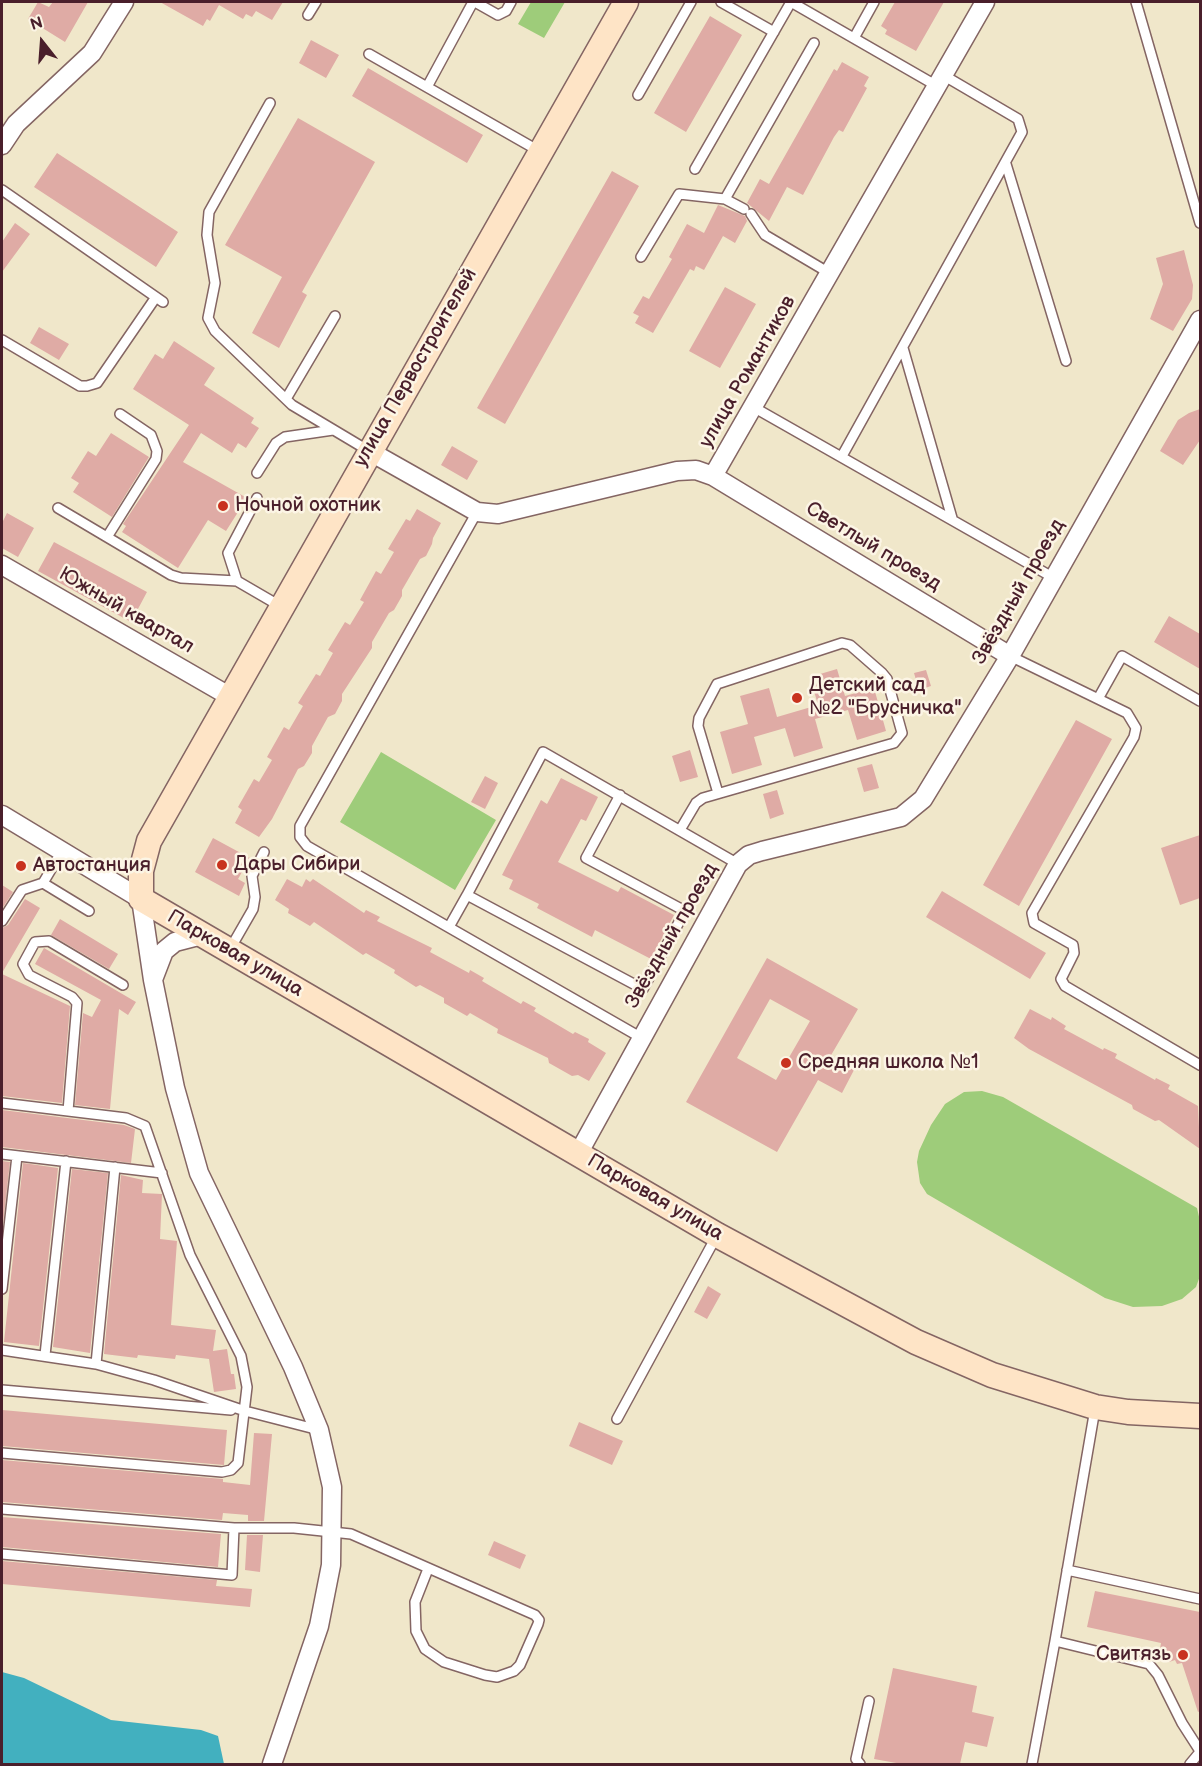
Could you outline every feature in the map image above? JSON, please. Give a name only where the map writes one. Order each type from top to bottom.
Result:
[{"type":"street","points":[[2,145],[16,124],[92,53],[124,2]]},
{"type":"street","name":"улица Первостроителей","points":[[141,899],[141,871],[149,841],[280,606],[626,2]]},
{"type":"street","name":"улица Романтиков","points":[[369,451],[477,512],[498,514],[677,471],[696,470],[713,476],[755,408],[985,2]]},
{"type":"street","name":"Звёздный проезд","points":[[578,1154],[640,1037],[738,864],[749,855],[762,851],[901,817],[923,799],[1010,656],[1200,320]]},
{"type":"street","name":"Светлый проезд","points":[[713,476],[1010,656]]},
{"type":"street","name":"Южный квартал","points":[[2,565],[229,696]]},
{"type":"street","points":[[2,816],[141,899],[153,980],[184,1127],[199,1173],[293,1367],[319,1430],[332,1487],[331,1564],[319,1626],[272,1764]]},
{"type":"street","name":"Парковая улица","points":[[141,899],[717,1235],[916,1342],[992,1375],[1095,1407],[1167,1416],[1200,1416]]},
{"type":"street","points":[[153,980],[164,951],[176,942],[202,935]]},
{"type":"lane","points":[[308,15],[316,2]]},
{"type":"lane","points":[[427,87],[474,2],[498,15],[506,11],[512,2]]},
{"type":"lane","points":[[638,95],[691,2]]},
{"type":"lane","points":[[721,2],[774,32]]},
{"type":"lane","points":[[695,169],[791,2],[854,38],[1018,119],[1022,132],[1006,164],[842,456]]},
{"type":"lane","points":[[854,38],[874,2]]},
{"type":"lane","points":[[1136,2],[1200,223]]},
{"type":"lane","points":[[725,199],[814,43]]},
{"type":"lane","points":[[369,54],[540,151]]},
{"type":"lane","points":[[270,103],[209,212],[207,235],[215,283],[208,318],[215,331],[286,399],[369,451]]},
{"type":"lane","points":[[1006,164],[1066,361]]},
{"type":"lane","points":[[2,190],[159,300],[97,383],[87,387],[80,387],[2,340]]},
{"type":"lane","points":[[641,257],[679,194],[725,199],[747,211],[765,235],[831,274]]},
{"type":"lane","points":[[286,399],[335,316]]},
{"type":"lane","points":[[903,348],[952,518]]},
{"type":"lane","points":[[755,408],[1054,578]]},
{"type":"lane","points":[[107,537],[156,459],[158,451],[151,435],[120,414]]},
{"type":"lane","points":[[256,473],[276,443],[285,437],[333,430]]},
{"type":"lane","points":[[237,581],[228,553],[257,498]]},
{"type":"lane","points":[[58,508],[181,578],[237,581],[280,606]]},
{"type":"lane","points":[[477,512],[300,826],[300,837],[307,846],[640,1037]]},
{"type":"lane","points":[[680,830],[696,802],[718,793],[894,743],[902,734],[882,672],[850,645],[843,643],[717,684],[699,718],[698,726],[718,793]]},
{"type":"lane","points":[[1010,656],[1127,713],[1136,728],[1134,737],[1032,913],[1034,922],[1073,945],[1074,953],[1061,979],[1065,986],[1200,1065]]},
{"type":"lane","points":[[1099,698],[1122,656],[1200,700]]},
{"type":"lane","points":[[449,927],[543,752],[738,864]]},
{"type":"lane","points":[[467,895],[643,989],[685,911],[586,858],[620,795]]},
{"type":"lane","points":[[2,921],[22,890],[43,883],[62,851]]},
{"type":"lane","points":[[229,951],[255,903],[252,876],[264,852]]},
{"type":"lane","points":[[43,883],[89,911]]},
{"type":"lane","points":[[68,1111],[77,1003],[72,997],[29,975],[23,964],[35,942],[49,941],[123,986]]},
{"type":"lane","points":[[2,1103],[136,1120],[145,1126],[190,1255],[241,1356],[247,1387],[238,1463],[231,1470],[222,1472],[2,1453]]},
{"type":"lane","points":[[2,1154],[162,1173]]},
{"type":"lane","points":[[2,1289],[16,1156]]},
{"type":"lane","points":[[45,1355],[66,1161]]},
{"type":"lane","points":[[96,1364],[115,1167]]},
{"type":"lane","points":[[616,1419],[717,1235]]},
{"type":"lane","points":[[2,1350],[96,1364],[154,1380],[245,1412],[319,1430]]},
{"type":"lane","points":[[2,1390],[245,1412]]},
{"type":"lane","points":[[1032,1764],[1095,1407]]},
{"type":"lane","points":[[2,1509],[234,1528],[333,1530],[370,1541],[428,1569],[535,1615],[539,1620],[538,1624],[520,1665],[514,1671],[496,1677],[485,1675],[444,1662],[425,1649],[416,1631],[415,1602],[428,1569]]},
{"type":"lane","points":[[2,1554],[232,1575],[234,1528]]},
{"type":"lane","points":[[1067,1570],[1200,1599]]},
{"type":"lane","points":[[1055,1641],[1149,1664],[1158,1675],[1182,1723],[1200,1751],[1190,1764]]},
{"type":"lane","points":[[860,1764],[856,1759],[869,1701]]},
{"type":"green space","points":[[531,2],[565,2],[544,38],[518,24]]},
{"type":"green space","points":[[381,752],[496,820],[455,890],[340,822]]},
{"type":"green space","points":[[982,1091],[1003,1097],[1197,1208],[1200,1221],[1200,1276],[1196,1287],[1182,1299],[1162,1306],[1133,1307],[1105,1298],[927,1194],[920,1183],[917,1162],[919,1151],[931,1125],[945,1104],[964,1092]]},
{"type":"water","points":[[2,1672],[24,1678],[111,1720],[201,1730],[218,1736],[224,1764],[2,1764]]},
{"type":"building","points":[[38,2],[49,7],[53,2],[88,2],[65,42],[28,19]]},
{"type":"building","points":[[160,2],[283,2],[272,20],[256,11],[252,17],[246,14],[243,19],[219,5],[210,21],[207,19],[203,26]]},
{"type":"building","points":[[895,2],[944,2],[916,51],[885,34],[887,30],[881,26]]},
{"type":"building","points":[[710,16],[742,35],[686,132],[654,113]]},
{"type":"building","points":[[311,40],[339,55],[326,78],[299,63]]},
{"type":"building","points":[[842,62],[869,77],[864,86],[867,88],[843,132],[839,130],[834,137],[803,195],[787,187],[769,221],[747,203],[760,179],[769,184],[834,69],[837,71]]},
{"type":"building","points":[[368,68],[483,135],[467,163],[352,96]]},
{"type":"building","points":[[298,118],[375,162],[302,292],[307,295],[279,348],[252,333],[282,277],[225,245]]},
{"type":"building","points":[[57,153],[178,232],[156,267],[34,187]]},
{"type":"building","points":[[612,171],[639,186],[505,424],[477,408]]},
{"type":"building","points":[[718,205],[745,216],[747,221],[735,243],[723,236],[704,270],[696,266],[694,271],[690,269],[653,333],[635,323],[639,316],[633,313],[643,296],[649,299],[672,259],[669,257],[687,224],[704,233]]},
{"type":"building","points":[[15,223],[30,234],[2,272],[2,242]]},
{"type":"building","points":[[1184,250],[1193,285],[1192,299],[1173,331],[1150,319],[1163,284],[1156,258]]},
{"type":"building","points":[[725,287],[756,304],[720,368],[689,351]]},
{"type":"building","points":[[39,327],[69,344],[59,360],[30,343]]},
{"type":"building","points":[[174,341],[215,368],[204,385],[254,418],[251,423],[259,428],[246,448],[238,443],[232,453],[201,433],[183,462],[247,498],[226,531],[208,520],[178,568],[122,532],[126,526],[123,524],[189,425],[133,389],[155,354],[163,359]]},
{"type":"building","points":[[1200,409],[1200,440],[1183,465],[1160,451],[1178,420]]},
{"type":"building","points":[[111,433],[149,457],[112,517],[73,492],[79,483],[71,478],[88,451],[96,456]]},
{"type":"building","points":[[452,446],[478,461],[467,480],[441,465]]},
{"type":"building","points":[[417,509],[441,523],[432,544],[426,556],[420,559],[402,590],[402,596],[394,610],[389,613],[372,642],[372,648],[342,694],[342,701],[335,714],[328,717],[312,746],[312,753],[304,766],[298,769],[272,819],[259,837],[235,823],[242,810],[238,807],[254,779],[259,782],[272,760],[267,757],[284,727],[289,730],[303,706],[298,703],[316,674],[320,676],[333,653],[328,650],[345,622],[350,625],[364,602],[360,600],[376,571],[381,574],[394,552],[388,549],[406,519],[410,521]]},
{"type":"building","points":[[7,513],[34,528],[18,557],[2,548],[2,523]]},
{"type":"building","points":[[54,542],[147,592],[131,622],[38,571]]},
{"type":"building","points":[[1169,616],[1200,634],[1200,669],[1154,642]]},
{"type":"building","points":[[837,669],[845,696],[874,688],[886,731],[857,740],[848,710],[815,719],[823,748],[794,757],[785,728],[754,737],[762,765],[732,774],[720,732],[748,724],[740,696],[769,688],[777,717],[818,705],[810,677]]},
{"type":"building","points":[[926,670],[931,686],[919,690],[914,673]]},
{"type":"building","points":[[1076,720],[1112,739],[1019,906],[983,885]]},
{"type":"building","points":[[690,750],[698,777],[680,782],[672,756]]},
{"type":"building","points":[[872,764],[879,788],[864,792],[857,768]]},
{"type":"building","points":[[485,776],[498,783],[485,809],[471,802]]},
{"type":"building","points":[[561,778],[598,797],[586,821],[581,819],[558,862],[618,892],[621,887],[674,915],[651,959],[595,930],[592,937],[537,908],[539,904],[509,889],[513,880],[502,875],[541,800],[547,804]]},
{"type":"building","points":[[777,790],[784,814],[770,819],[763,794]]},
{"type":"building","points":[[1200,835],[1200,898],[1180,905],[1161,848]]},
{"type":"building","name":"Дары Сибири","points":[[213,838],[250,858],[238,879],[245,883],[239,896],[195,872]]},
{"type":"building","points":[[287,879],[302,887],[306,879],[310,882],[313,879],[364,913],[366,910],[380,917],[377,921],[432,948],[430,952],[469,973],[470,970],[484,978],[482,981],[521,1004],[523,1001],[536,1008],[534,1011],[573,1034],[575,1032],[589,1039],[588,1042],[606,1053],[589,1081],[578,1075],[572,1076],[549,1063],[548,1058],[497,1033],[498,1029],[470,1013],[467,1016],[444,1003],[444,998],[420,985],[416,987],[394,973],[395,970],[366,953],[363,955],[314,922],[310,926],[288,913],[289,909],[275,900]]},
{"type":"building","points":[[2,885],[13,892],[2,909]]},
{"type":"building","points":[[942,891],[1046,953],[1030,979],[926,917]]},
{"type":"building","points":[[25,899],[40,908],[2,973],[2,928],[8,925]]},
{"type":"building","points":[[60,919],[118,954],[109,969],[51,935]]},
{"type":"building","points":[[44,948],[136,1002],[128,1015],[119,1009],[110,1109],[75,1105],[83,1013],[92,1017],[101,1000],[35,964]]},
{"type":"building","points":[[767,958],[858,1009],[830,1057],[854,1070],[842,1093],[818,1080],[777,1152],[686,1102]],"holes":[[[770,999],[810,1021],[776,1080],[737,1058]]]},
{"type":"building","points":[[2,974],[70,1006],[62,1103],[2,1096]]},
{"type":"building","points":[[1030,1009],[1051,1020],[1052,1017],[1066,1026],[1064,1029],[1103,1050],[1104,1048],[1117,1054],[1115,1058],[1155,1080],[1156,1078],[1170,1085],[1168,1089],[1198,1106],[1200,1149],[1159,1120],[1155,1121],[1133,1109],[1132,1105],[1029,1049],[1014,1038]]},
{"type":"building","points":[[2,1110],[124,1125],[135,1129],[131,1163],[2,1147]]},
{"type":"building","points":[[2,1161],[10,1162],[2,1233]]},
{"type":"building","points":[[23,1163],[58,1168],[39,1346],[4,1342]]},
{"type":"building","points":[[72,1169],[108,1173],[90,1353],[53,1347]]},
{"type":"building","points":[[121,1175],[143,1180],[142,1193],[162,1194],[160,1239],[177,1241],[171,1325],[216,1330],[213,1351],[227,1349],[236,1389],[214,1392],[209,1359],[176,1355],[175,1359],[138,1355],[137,1358],[104,1354]]},
{"type":"building","points":[[708,1286],[721,1294],[707,1319],[694,1312]]},
{"type":"building","points":[[2,1410],[227,1430],[224,1465],[2,1446]]},
{"type":"building","points":[[579,1422],[623,1441],[612,1465],[569,1446]]},
{"type":"building","points":[[254,1433],[272,1434],[264,1521],[248,1521],[248,1515],[223,1513],[222,1520],[2,1502],[2,1460],[223,1479],[223,1482],[250,1485]]},
{"type":"building","points":[[2,1517],[221,1534],[218,1567],[2,1547]]},
{"type":"building","points":[[247,1535],[263,1535],[260,1572],[245,1570]]},
{"type":"building","points":[[494,1541],[526,1555],[520,1569],[488,1555]]},
{"type":"building","points":[[2,1561],[217,1580],[216,1586],[252,1589],[250,1607],[2,1584]]},
{"type":"building","name":"Свитязь","points":[[1095,1591],[1200,1612],[1200,1711],[1198,1712],[1182,1663],[1177,1664],[1175,1660],[1169,1662],[1164,1650],[1160,1649],[1161,1643],[1087,1627]]},
{"type":"building","points":[[893,1668],[977,1686],[972,1712],[994,1717],[987,1747],[965,1742],[960,1764],[902,1764],[874,1759]]},
{"type":"place","name":"Ночной охотник","points":[[223,506]]},
{"type":"place","name":"Детский сад №2 \"Брусничка\"","points":[[797,698]]},
{"type":"place","name":"Дары Сибири","points":[[222,865]]},
{"type":"place","name":"Автостанция","points":[[21,866]]},
{"type":"place","name":"Средняя школа №1","points":[[786,1063]]},
{"type":"place","name":"Свитязь","points":[[1183,1655]]}]
